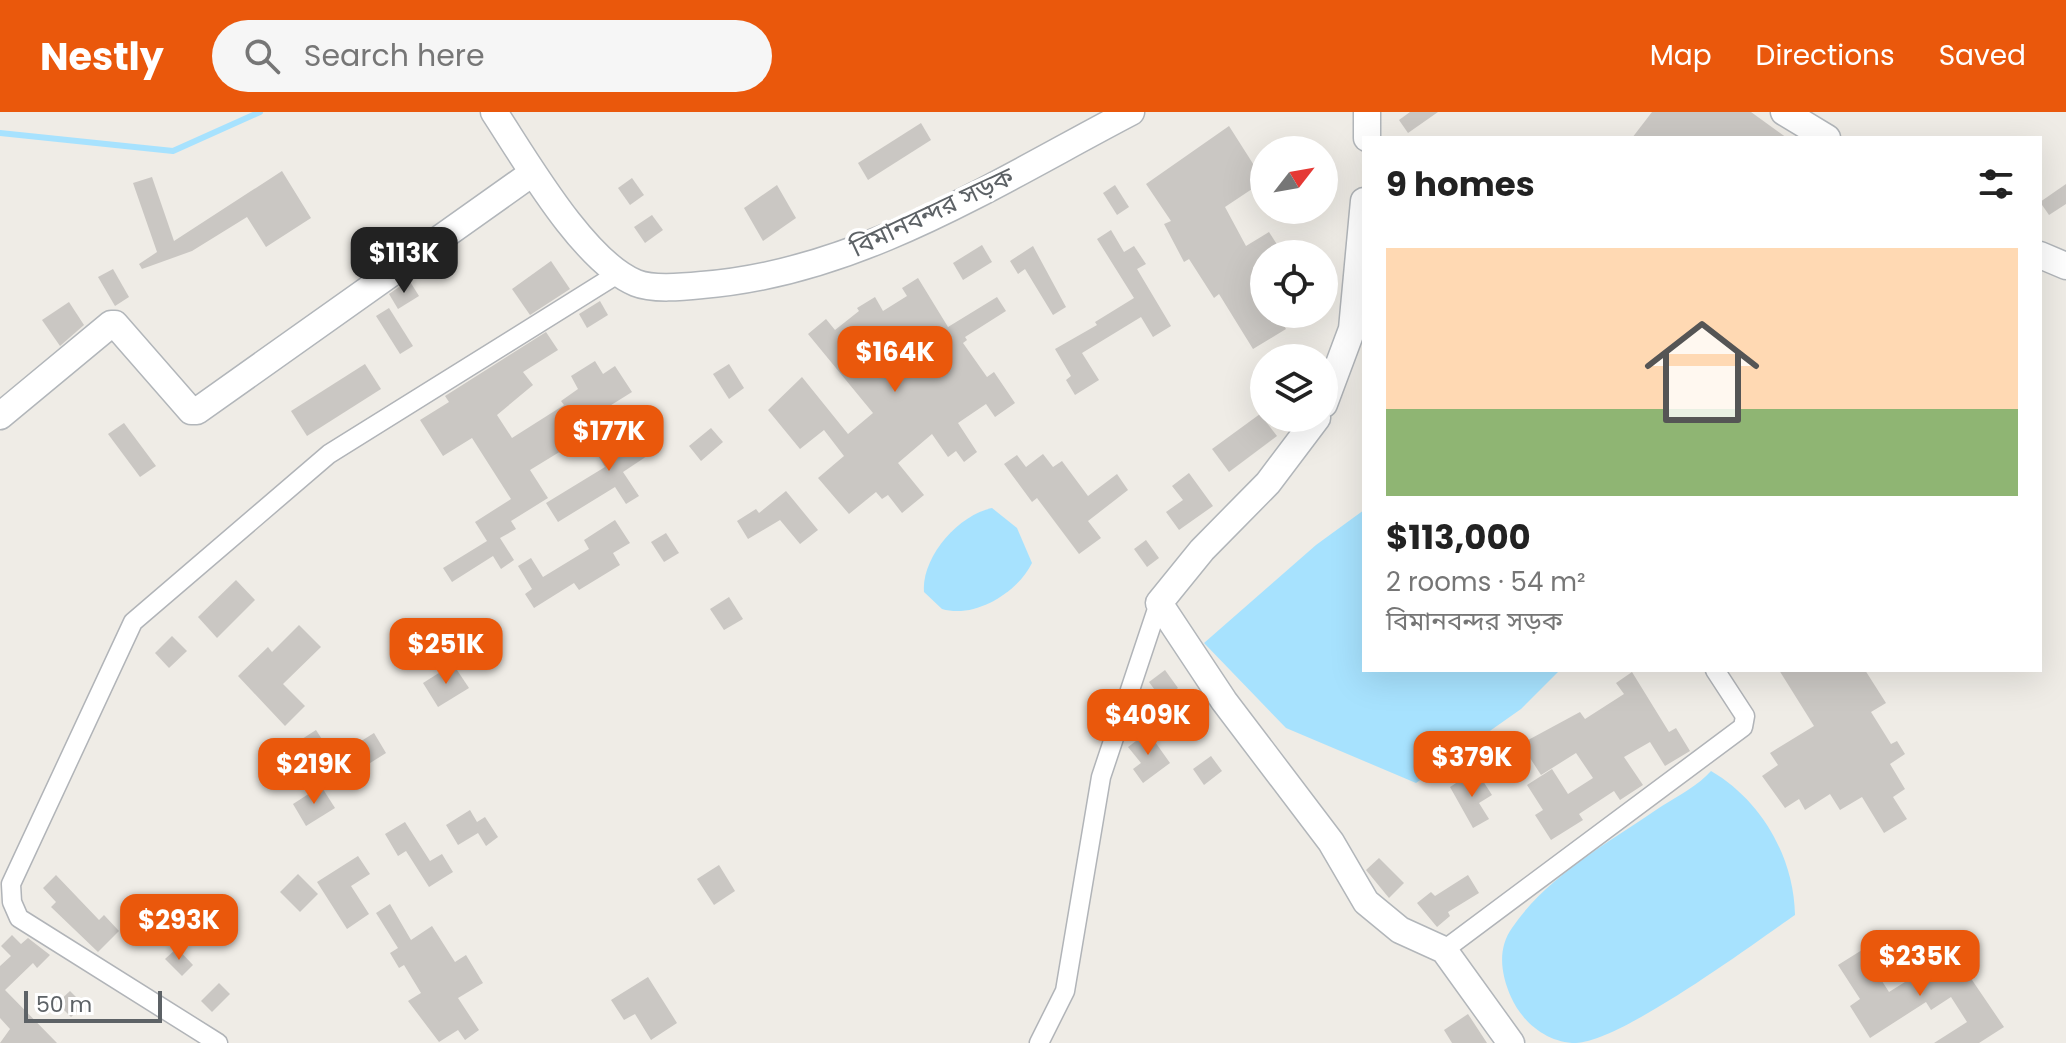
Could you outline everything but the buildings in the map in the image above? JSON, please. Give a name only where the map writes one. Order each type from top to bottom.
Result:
[{"type":"main road","name":"বিমানবন্দর সড়ক","points":[[494,112],[531,174],[577,232],[619,273],[638,284],[688,287],[744,282],[815,265],[906,230],[1131,112]]},
{"type":"main road","points":[[1367,112],[1367,136]]},
{"type":"main road","points":[[1784,112],[1824,136]]},
{"type":"main road","points":[[0,416],[111,324],[115,324],[191,411],[197,411],[531,174]]},
{"type":"main road","points":[[1338,366],[1352,329],[1362,222]]},
{"type":"main road","points":[[1306,432],[1268,483],[1202,550],[1159,603],[1224,701],[1331,842],[1366,902],[1400,930],[1444,950],[1511,1043]]},
{"type":"street","points":[[218,1043],[19,918],[12,902],[11,884],[133,622],[329,454],[619,273]]},
{"type":"street","points":[[1039,1043],[1065,991],[1101,777],[1159,603]]},
{"type":"street","points":[[1444,950],[1743,727],[1745,716],[1716,672]]},
{"type":"water","points":[[992,508],[1017,528],[1032,563],[1017,584],[994,601],[968,610],[942,609],[924,592],[925,579],[935,552],[967,519]]},
{"type":"water","points":[[1362,511],[1362,672],[1558,672],[1521,709],[1416,783],[1286,728],[1204,643],[1316,545]]},
{"type":"water","points":[[1711,771],[1745,798],[1771,832],[1788,872],[1795,915],[1687,990],[1624,1026],[1576,1043],[1546,1035],[1522,1015],[1505,979],[1502,953],[1512,928],[1526,909],[1561,876],[1601,846],[1694,786]]},
{"type":"waterway","points":[[0,133],[173,151],[260,112]]}]
